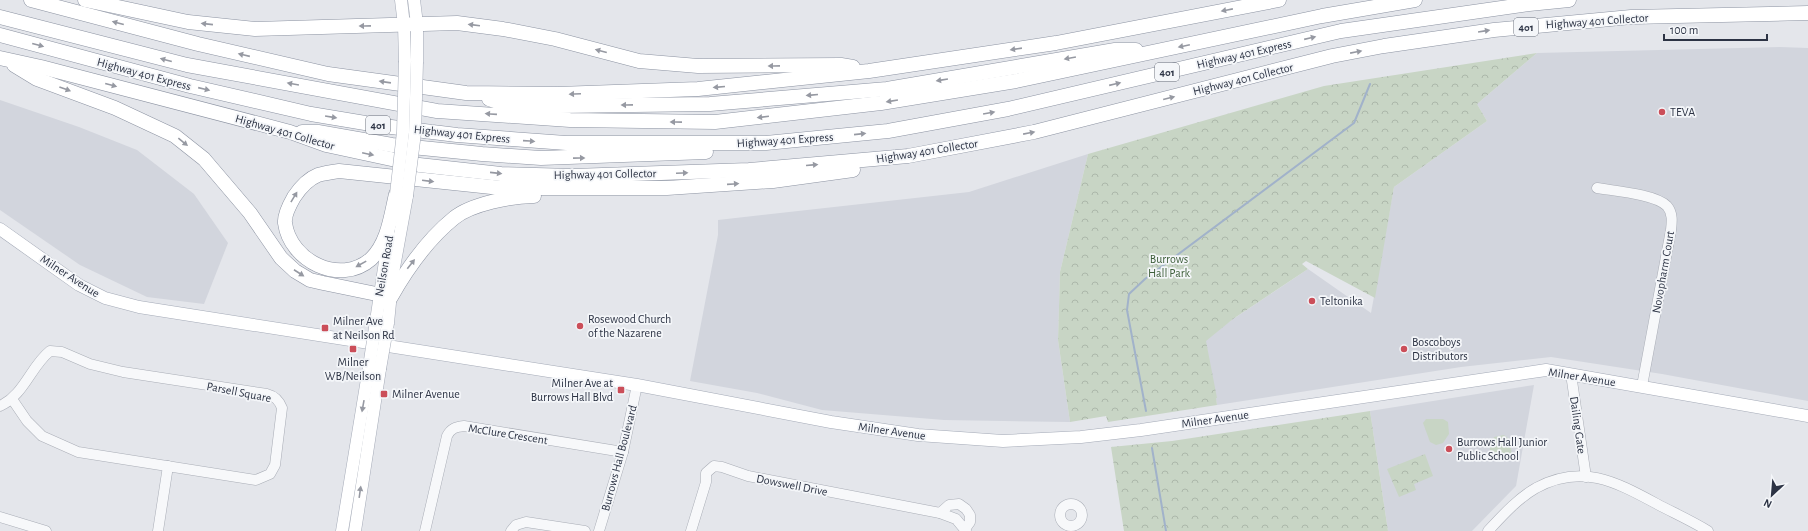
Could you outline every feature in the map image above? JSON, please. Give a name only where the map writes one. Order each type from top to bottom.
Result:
[{"type":"highway","points":[[31,0],[198,44],[328,74],[466,93],[558,94],[698,89],[869,71],[1056,43],[1279,0]]},
{"type":"highway","points":[[85,0],[188,22],[255,29],[457,23],[503,29],[555,39],[639,61],[698,66],[841,65],[869,71]]},
{"type":"highway","name":"Highway 401 Express","points":[[0,17],[187,65],[437,110],[570,120],[715,122],[881,103],[1016,81],[1322,16],[1415,0]]},
{"type":"highway","name":"Highway 401 Express","points":[[0,35],[190,86],[311,114],[383,126],[457,135],[566,143],[766,143],[888,131],[1008,109],[1341,31],[1529,4],[1569,0]]},
{"type":"highway","name":"Highway 401 Collector","points":[[3,59],[41,67],[290,132],[326,145],[419,165],[502,174],[573,176],[749,170],[908,156],[1034,132],[1332,56],[1384,46],[1494,30],[1631,17],[1793,13],[1808,14]]},
{"type":"highway","points":[[466,93],[498,102],[558,106],[710,104],[888,89],[1116,50],[1164,50]]},
{"type":"highway","points":[[3,59],[37,79],[115,108],[175,136],[204,159],[250,213],[281,258],[295,271],[310,280],[323,283],[385,295],[414,260],[451,221],[456,217],[490,202],[528,196],[651,194],[667,188]]},
{"type":"highway","points":[[290,132],[318,132],[392,145],[541,158],[703,153],[766,143]]},
{"type":"highway","points":[[402,195],[379,247],[371,259],[356,267],[338,271],[319,267],[302,256],[291,241],[285,222],[289,205],[300,187],[317,175],[339,171],[501,188],[667,188],[780,180],[875,167],[908,156]]},
{"type":"main road","name":"Neilson Road","points":[[401,0],[411,25]]},
{"type":"main road","name":"Neilson Road","points":[[355,531],[385,295],[402,195],[415,133],[411,61],[411,25],[414,0]]},
{"type":"main road","name":"Milner Avenue","points":[[0,228],[79,285],[105,298],[139,308],[637,385],[831,422],[918,435],[1003,441],[1081,437],[1141,430],[1546,370],[1808,416]]},
{"type":"main road","name":"Neilson Road","points":[[342,531],[375,368]]},
{"type":"street","name":"Novopharm Court","points":[[1597,188],[1653,198],[1667,207],[1671,213],[1671,230],[1642,386]]},
{"type":"street","name":"Parsell Square","points":[[0,406],[12,399],[41,358],[50,351],[62,352],[90,364],[123,372],[266,394],[274,397],[280,402],[282,411],[272,471],[268,476],[256,480],[78,452],[42,436],[28,421],[12,399]]},
{"type":"street","name":"Dailing Gate","points":[[1571,374],[1586,477]]},
{"type":"street","name":"Burrows Hall Boulevard","points":[[599,531],[623,452],[637,385]]},
{"type":"street","name":"McClure Crescent","points":[[425,531],[447,436],[449,431],[455,427],[464,426],[623,452]]},
{"type":"street","points":[[158,531],[168,466]]},
{"type":"street","name":"Dowswell Drive","points":[[691,531],[706,482],[706,473],[714,466],[722,467],[748,476],[940,512],[956,519],[966,530],[970,522],[970,515],[966,508],[959,504],[949,505],[940,512]]},
{"type":"street","points":[[1488,531],[1505,513],[1534,489],[1560,480],[1586,477],[1606,480],[1625,487],[1708,531]]},
{"type":"street","points":[[0,517],[46,531]]},
{"type":"street","points":[[511,531],[516,525],[526,522],[585,531]]},
{"type":"shaded area","points":[[1780,47],[1808,48],[1808,401],[1662,374],[1551,357],[1461,367],[1217,405],[1205,338],[1308,269],[1371,313],[1394,187],[1487,121],[1477,104],[1537,53]]},
{"type":"shaded area","points":[[0,100],[79,127],[137,150],[194,194],[228,243],[204,304],[147,297],[80,265],[0,210]]},
{"type":"shaded area","points":[[1088,154],[1060,272],[1058,340],[1070,422],[944,420],[822,410],[757,393],[690,381],[718,235],[718,220],[969,192]]},
{"type":"shaded area","name":"Burrows Hall Junior Public School","points":[[1534,385],[1516,486],[1472,531],[1388,531],[1370,411]]},
{"type":"green space","name":"Burrows Hall Park","points":[[1537,53],[1477,104],[1487,121],[1394,187],[1375,298],[1306,261],[1302,264],[1308,269],[1233,319],[1206,341],[1217,405],[1108,422],[1106,416],[1070,422],[1058,340],[1060,272],[1088,154],[1324,86]]},
{"type":"green space","points":[[1370,411],[1388,531],[1124,531],[1111,447],[1172,441]]},
{"type":"green space","points":[[1426,419],[1443,419],[1448,422],[1449,434],[1443,443],[1436,445],[1430,442],[1423,423]]},
{"type":"green space","points":[[1504,435],[1510,440],[1512,457],[1505,460],[1494,460],[1490,452],[1491,443],[1494,437]]},
{"type":"green space","points":[[1425,454],[1433,476],[1414,484],[1416,490],[1399,497],[1387,469]]},
{"type":"waterway","points":[[1146,411],[1127,310],[1129,294],[1145,279],[1354,123],[1370,84]]},
{"type":"waterway","points":[[1152,448],[1166,531]]},
{"type":"place","name":"TEVA","points":[[1662,112]]},
{"type":"place","name":"Teltonika","points":[[1312,301]]},
{"type":"place","name":"Rosewood Church of the Nazarene","points":[[580,326]]},
{"type":"place","name":"Milner Ave at Neilson Rd","points":[[325,328]]},
{"type":"place","name":"Milner WB/Neilson","points":[[353,349]]},
{"type":"place","name":"Boscoboys Distributors","points":[[1404,349]]},
{"type":"place","name":"Milner Ave at Burrows Hall Blvd","points":[[621,390]]},
{"type":"place","name":"Milner Avenue","points":[[384,394]]},
{"type":"place","name":"Burrows Hall Junior Public School","points":[[1449,449]]}]
